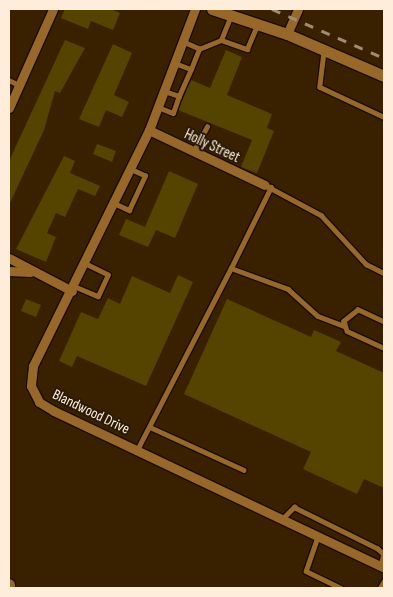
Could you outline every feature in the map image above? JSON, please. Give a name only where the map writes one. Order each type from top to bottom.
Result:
[{"type":"street","points":[[9,108],[53,9]]},
{"type":"street","name":"Blandwood Drive","points":[[195,9],[149,130],[33,366],[31,386],[39,402],[54,412],[283,518],[382,567]]},
{"type":"street","points":[[212,9],[287,34],[384,76]]},
{"type":"street","points":[[287,34],[298,9]]},
{"type":"street","name":"Holly Street","points":[[149,130],[193,154],[268,186]]},
{"type":"street","points":[[9,258],[33,272],[73,288]]},
{"type":"street","points":[[9,271],[33,272]]},
{"type":"lane","points":[[221,40],[231,15]]},
{"type":"lane","points":[[183,42],[199,49],[221,40],[246,49],[257,24]]},
{"type":"lane","points":[[158,107],[173,113],[199,49]]},
{"type":"lane","points":[[324,50],[320,87],[384,117]]},
{"type":"lane","points":[[175,63],[191,69]]},
{"type":"lane","points":[[9,80],[19,85]]},
{"type":"lane","points":[[164,91],[179,96]]},
{"type":"lane","points":[[193,154],[207,127]]},
{"type":"lane","points":[[114,203],[129,210],[145,176],[130,170]]},
{"type":"lane","points":[[138,450],[231,268],[268,186],[320,215],[366,264],[384,273]]},
{"type":"lane","points":[[73,288],[98,296],[108,275],[84,264]]},
{"type":"lane","points":[[231,268],[288,289],[318,316],[344,326],[384,348]]},
{"type":"lane","points":[[344,326],[353,310],[384,322]]},
{"type":"lane","points":[[150,427],[244,470]]},
{"type":"lane","points":[[283,518],[294,507],[382,551],[382,567]]},
{"type":"lane","points":[[319,536],[306,571],[340,588]]},
{"type":"lane","points":[[380,588],[384,581]]},
{"type":"building","points":[[65,9],[111,9],[120,13],[113,30],[91,21],[88,29],[61,18]]},
{"type":"building","points":[[65,40],[85,48],[60,93],[55,91],[44,130],[9,205],[9,161]]},
{"type":"building","points":[[113,44],[132,53],[114,95],[129,102],[122,117],[106,110],[99,127],[79,119]]},
{"type":"building","points":[[226,50],[242,57],[227,95],[272,114],[267,128],[274,131],[257,173],[241,167],[252,140],[178,110],[191,80],[210,88]]},
{"type":"building","points":[[97,144],[116,151],[112,162],[93,154]]},
{"type":"building","points":[[64,156],[75,161],[70,173],[100,186],[95,196],[78,189],[65,217],[56,213],[47,233],[56,237],[46,262],[16,249]]},
{"type":"building","points":[[169,171],[198,184],[175,238],[156,230],[148,247],[119,235],[126,219],[145,227]]},
{"type":"building","points":[[178,275],[193,282],[146,386],[77,356],[72,367],[59,361],[81,312],[98,319],[108,298],[120,304],[132,276],[170,293]]},
{"type":"building","points":[[26,299],[41,305],[36,317],[21,311]]},
{"type":"building","points":[[227,299],[311,337],[314,330],[341,342],[336,351],[384,373],[384,488],[364,479],[357,494],[303,469],[311,452],[184,394]]},
{"type":"railway","points":[[272,9],[384,58]]}]
